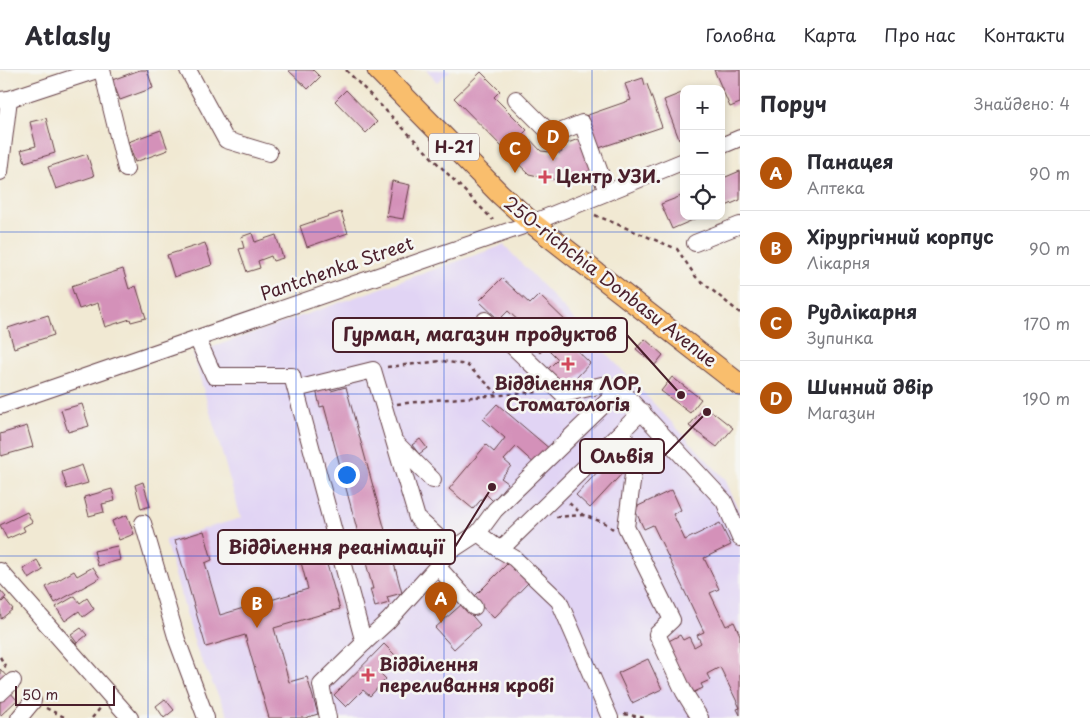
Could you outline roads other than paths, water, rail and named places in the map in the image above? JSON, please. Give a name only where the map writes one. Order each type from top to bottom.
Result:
[{"type":"main road","name":"250-richchia Donbasu Avenue","points":[[378,70],[500,194],[532,223],[740,385]]},
{"type":"street","points":[[0,172],[4,99],[98,70]]},
{"type":"street","points":[[102,70],[126,169]]},
{"type":"street","points":[[188,70],[226,140],[269,153]]},
{"type":"street","points":[[516,99],[552,135],[582,123],[607,192]]},
{"type":"street","points":[[725,144],[740,138]]},
{"type":"street","name":"Pantchenka Street","points":[[0,406],[532,223],[680,163]]},
{"type":"street","points":[[695,243],[740,225]]},
{"type":"street","points":[[485,320],[563,394],[602,385],[620,389],[724,502],[740,538]]},
{"type":"street","points":[[197,338],[214,376],[292,376],[364,643]]},
{"type":"street","points":[[296,389],[373,370],[417,518],[452,550]]},
{"type":"street","points":[[328,718],[321,685],[388,621],[452,550],[478,533],[495,510],[620,389]]},
{"type":"street","points":[[500,550],[642,411]]},
{"type":"street","points":[[623,430],[633,475],[626,527],[672,620],[657,634],[684,692],[700,718]]},
{"type":"street","points":[[394,441],[433,480]]},
{"type":"street","points":[[143,523],[177,640],[206,718]]},
{"type":"street","points":[[478,533],[514,558],[559,600],[610,718]]},
{"type":"street","points":[[438,566],[474,607]]},
{"type":"street","points":[[0,571],[130,718]]},
{"type":"street","points":[[0,693],[14,681]]},
{"type":"street","points":[[19,718],[33,702]]},
{"type":"place","name":"Шинний двір","points":[[553,161]]},
{"type":"place","name":"Рудлікарня","points":[[515,173]]},
{"type":"place","name":"Центр УЗИ.","points":[[545,177]]},
{"type":"place","name":"Відділення ЛОР, Стоматологія","points":[[568,364]]},
{"type":"place","name":"Гурман, магазин продуктов","points":[[681,395]]},
{"type":"place","name":"Ольвія","points":[[707,412]]},
{"type":"place","name":"Відділення реанімації","points":[[492,487]]},
{"type":"place","name":"Панацея","points":[[441,623]]},
{"type":"place","name":"Хірургічний корпус","points":[[257,628]]},
{"type":"place","name":"Відділення переливання крові","points":[[368,675]]}]
